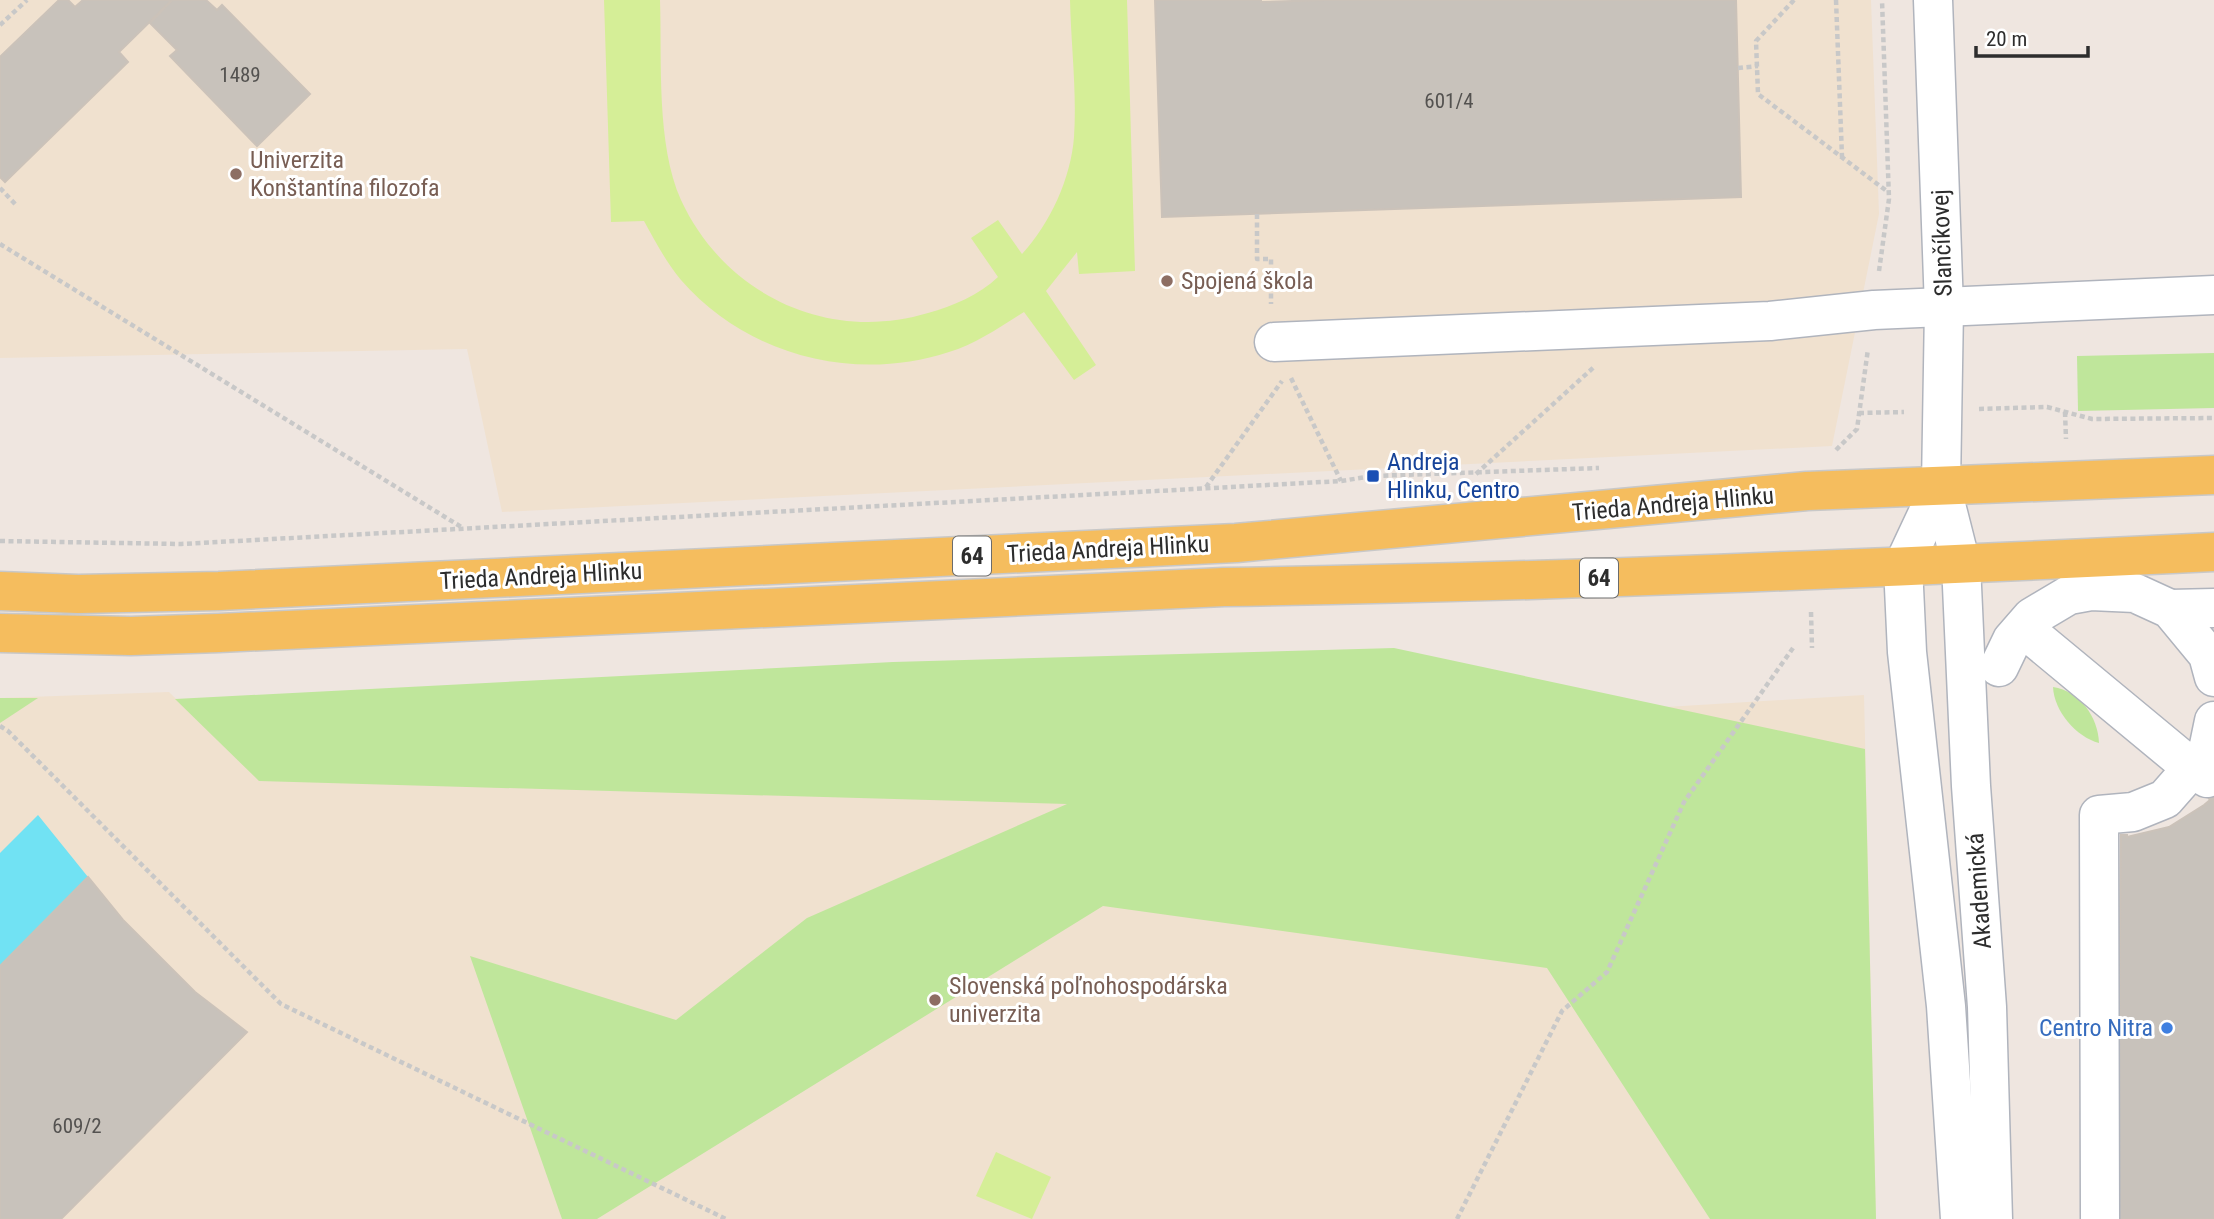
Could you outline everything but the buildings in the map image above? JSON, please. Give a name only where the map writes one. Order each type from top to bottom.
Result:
[{"type":"main road","name":"Trieda Andreja Hlinku","points":[[0,591],[90,594],[219,591],[1236,543],[1807,491],[2214,475]]},
{"type":"main road","name":"Trieda Andreja Hlinku","points":[[0,633],[131,636],[219,633],[1224,587],[1388,585],[2214,552]]},
{"type":"street","name":"Slančíkovej","points":[[1933,0],[1944,308],[1941,485]]},
{"type":"street","points":[[1278,342],[1597,330],[1770,321],[1874,310],[2214,295]]},
{"type":"street","points":[[1903,566],[1941,485]]},
{"type":"street","name":"Akademická","points":[[1941,485],[1961,564],[1971,786],[1987,1007],[1993,1219]]},
{"type":"street","name":"Akademická","points":[[1903,566],[1907,652],[1945,1006],[1960,1219]]},
{"type":"street","points":[[1999,667],[2012,640],[2032,617],[2069,595],[2091,591],[2135,593],[2170,609],[2214,608]]},
{"type":"street","points":[[2170,609],[2208,655],[2214,677]]},
{"type":"street","points":[[2023,628],[2199,773]]},
{"type":"street","points":[[2100,1219],[2099,815],[2133,812],[2165,799],[2199,773],[2208,750],[2214,721]]},
{"type":"path","points":[[0,26],[27,0]]},
{"type":"path","points":[[1794,0],[1756,41],[1758,94],[1888,192]]},
{"type":"path","points":[[1836,0],[1842,157]]},
{"type":"path","points":[[1833,453],[1857,429],[1888,192],[1882,0]]},
{"type":"path","points":[[1738,68],[1758,66]]},
{"type":"path","points":[[0,188],[17,206]]},
{"type":"path","points":[[1257,214],[1257,259],[1271,259],[1270,320],[1281,321],[1278,342]]},
{"type":"path","points":[[0,244],[463,528]]},
{"type":"path","points":[[1475,474],[1597,364],[1597,330]]},
{"type":"path","points":[[1205,488],[1288,372],[1341,481]]},
{"type":"path","points":[[1860,413],[2047,407],[2092,419],[2214,418]]},
{"type":"path","points":[[2065,412],[2066,439]]},
{"type":"path","points":[[0,541],[181,544],[1341,481],[1373,476],[1613,467]]},
{"type":"path","points":[[1811,612],[1812,648]]},
{"type":"path","points":[[1457,1219],[1562,1011],[1607,972],[1684,803],[1793,648]]},
{"type":"path","points":[[0,726],[8,730],[118,838],[281,1004],[726,1219]]},
{"type":"shaded area","name":"Spojená škola","points":[[0,0],[1871,0],[1879,214],[1832,446],[502,512],[467,349],[0,358]]},
{"type":"shaded area","name":"Slovenská poľnohospodárska univerzita","points":[[169,692],[260,781],[1354,726],[1864,695],[1876,1219],[0,1219],[0,698]]},
{"type":"green space","points":[[604,0],[660,0],[662,102],[667,154],[681,200],[700,233],[724,262],[752,285],[784,303],[818,315],[853,321],[890,321],[928,313],[956,303],[983,289],[998,277],[971,238],[998,220],[1022,254],[1042,229],[1064,184],[1074,137],[1070,0],[1127,0],[1135,271],[1079,274],[1077,252],[1046,291],[1096,365],[1074,380],[1024,312],[988,335],[959,349],[913,361],[877,365],[840,363],[804,356],[770,344],[738,328],[708,306],[681,280],[644,221],[611,222]]},
{"type":"green space","points":[[2214,353],[2214,408],[2078,411],[2077,356]]},
{"type":"green space","points":[[1394,648],[1865,749],[1876,1219],[1710,1219],[1547,968],[1103,906],[597,1219],[562,1219],[470,956],[676,1020],[807,918],[1067,804],[259,781],[175,699],[893,662]]},
{"type":"green space","points":[[2053,687],[2063,689],[2086,707],[2095,724],[2099,743],[2082,735],[2068,722],[2057,705]]},
{"type":"green space","points":[[0,698],[38,698],[0,723]]},
{"type":"green space","points":[[996,1152],[1051,1177],[1032,1219],[976,1196]]},
{"type":"water","points":[[38,815],[88,877],[0,966],[0,853]]},
{"type":"place","name":"Univerzita Konštantína filozofa","points":[[236,174]]},
{"type":"place","name":"Spojená škola","points":[[1167,281]]},
{"type":"place","name":"Andreja Hlinku, Centro","points":[[1373,476]]},
{"type":"place","name":"Slovenská poľnohospodárska univerzita","points":[[935,1000]]},
{"type":"place","name":"Centro Nitra","points":[[2167,1028]]}]
